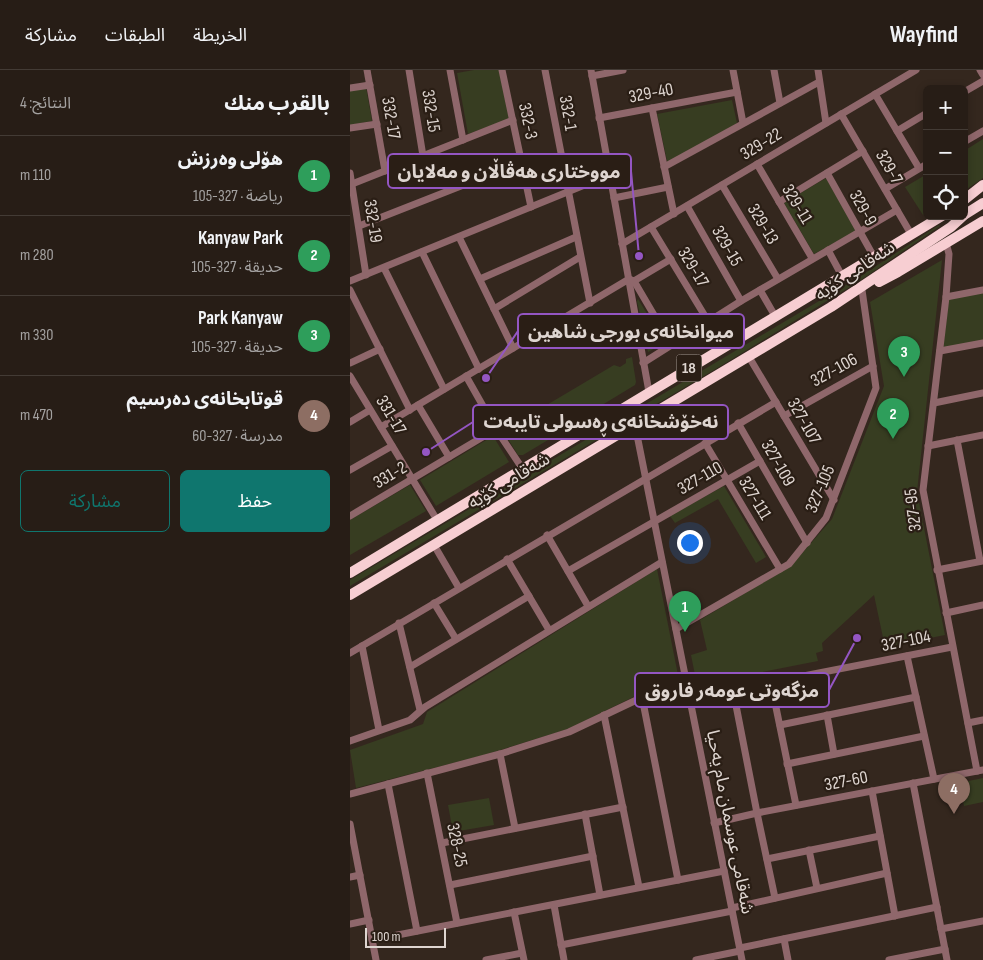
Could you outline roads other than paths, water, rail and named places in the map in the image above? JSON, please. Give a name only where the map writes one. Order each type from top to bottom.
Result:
[{"type":"highway","points":[[968,197],[983,185]]},
{"type":"highway","name":"شەقامی کۆیە","points":[[968,213],[983,203]]},
{"type":"highway","name":"شەقامی کۆیە","points":[[350,573],[935,220]]},
{"type":"highway","name":"شەقامی کۆیە","points":[[350,595],[831,307],[959,220]]},
{"type":"highway","points":[[831,307],[898,272],[983,221]]},
{"type":"street","name":"332-17","points":[[367,70],[385,171]]},
{"type":"street","name":"332-15","points":[[409,70],[423,156]]},
{"type":"street","points":[[450,70],[463,140]]},
{"type":"street","name":"332-3","points":[[502,70],[532,207]]},
{"type":"street","name":"332-1","points":[[545,70],[567,192],[590,303]]},
{"type":"street","points":[[623,70],[591,73],[622,244],[632,280],[648,392]]},
{"type":"street","points":[[734,70],[743,123]]},
{"type":"street","points":[[774,70],[780,103]]},
{"type":"street","points":[[818,70],[826,124]]},
{"type":"street","name":"329-22","points":[[622,244],[916,70]]},
{"type":"street","points":[[980,70],[983,75]]},
{"type":"street","points":[[968,90],[983,81]]},
{"type":"street","points":[[664,167],[819,82]]},
{"type":"street","points":[[350,88],[370,85]]},
{"type":"street","name":"329-40","points":[[599,118],[738,92]]},
{"type":"street","points":[[875,94],[920,168]]},
{"type":"street","points":[[652,108],[674,214]]},
{"type":"street","name":"329-7","points":[[841,114],[911,234]]},
{"type":"street","points":[[897,131],[923,115]]},
{"type":"street","points":[[352,184],[513,120]]},
{"type":"street","points":[[350,128],[377,124]]},
{"type":"street","points":[[968,140],[983,131]]},
{"type":"street","points":[[779,202],[863,151]]},
{"type":"street","points":[[359,226],[522,162]]},
{"type":"street","name":"329-11","points":[[757,164],[812,258]]},
{"type":"street","points":[[885,189],[923,166]]},
{"type":"street","name":"332-19","points":[[350,173],[366,274]]},
{"type":"street","name":"329-9","points":[[827,173],[874,257]]},
{"type":"street","points":[[350,281],[609,175]]},
{"type":"street","name":"329-13","points":[[722,185],[778,279]]},
{"type":"street","points":[[614,198],[668,188]]},
{"type":"street","name":"329-15","points":[[687,206],[742,301]]},
{"type":"street","points":[[643,363],[812,258],[897,210]]},
{"type":"street","name":"329-17","points":[[651,227],[708,321]]},
{"type":"street","points":[[459,237],[514,348]]},
{"type":"street","points":[[480,279],[576,237]]},
{"type":"street","name":"327-95","points":[[946,243],[949,254],[946,297],[923,490],[952,647],[980,770]]},
{"type":"street","points":[[828,250],[842,276]]},
{"type":"street","points":[[422,252],[479,369]]},
{"type":"street","points":[[494,309],[580,257]]},
{"type":"street","points":[[381,427],[590,303],[671,260]]},
{"type":"street","points":[[384,268],[444,389]]},
{"type":"street","points":[[632,280],[672,344]]},
{"type":"street","points":[[350,290],[410,410]]},
{"type":"street","points":[[760,290],[775,316]]},
{"type":"street","name":"327-105","points":[[676,629],[789,564],[826,518],[876,388],[862,290]]},
{"type":"street","points":[[946,297],[983,290]]},
{"type":"street","points":[[940,351],[983,342]]},
{"type":"street","points":[[350,363],[380,349]]},
{"type":"street","name":"327-107","points":[[749,357],[834,500]]},
{"type":"street","name":"327-106","points":[[784,416],[873,366]]},
{"type":"street","name":"331-17","points":[[350,376],[437,520]]},
{"type":"street","points":[[466,376],[496,429],[522,468]]},
{"type":"street","points":[[934,403],[983,393]]},
{"type":"street","points":[[350,653],[547,535],[776,402]]},
{"type":"street","points":[[418,405],[449,457]]},
{"type":"street","points":[[350,422],[370,410]]},
{"type":"street","name":"327-109","points":[[738,423],[807,543]]},
{"type":"street","name":"شەقامی عوسمان مام یەحیا","points":[[635,425],[742,960]]},
{"type":"street","name":"331-2","points":[[350,516],[496,429]]},
{"type":"street","points":[[928,446],[983,435]]},
{"type":"street","points":[[937,570],[981,561],[957,440]]},
{"type":"street","name":"327-111","points":[[705,443],[780,569]]},
{"type":"street","points":[[350,470],[392,446]]},
{"type":"street","name":"327-110","points":[[568,571],[760,462]]},
{"type":"street","points":[[547,535],[588,606]]},
{"type":"street","points":[[434,545],[459,588]]},
{"type":"street","points":[[507,559],[550,630]]},
{"type":"street","points":[[350,741],[410,720],[420,710],[662,562]]},
{"type":"street","points":[[410,667],[529,596]]},
{"type":"street","points":[[434,603],[456,639]]},
{"type":"street","points":[[946,613],[983,605]]},
{"type":"street","points":[[399,624],[420,710]]},
{"type":"street","points":[[362,646],[380,730]]},
{"type":"street","name":"327-104","points":[[690,698],[952,647]]},
{"type":"street","points":[[907,656],[934,779]]},
{"type":"street","points":[[350,794],[500,754],[569,732],[685,677]]},
{"type":"street","points":[[771,683],[796,805]]},
{"type":"street","points":[[733,690],[756,813],[775,898]]},
{"type":"street","points":[[642,697],[678,880]]},
{"type":"street","points":[[780,725],[916,697]]},
{"type":"street","points":[[604,715],[639,887]]},
{"type":"street","points":[[827,715],[834,754]]},
{"type":"street","points":[[968,723],[983,720]]},
{"type":"street","points":[[787,764],[924,736]]},
{"type":"street","points":[[500,754],[515,828]]},
{"type":"street","name":"327-60","points":[[714,823],[796,805],[980,770]]},
{"type":"street","name":"328-25","points":[[427,773],[457,923]]},
{"type":"street","points":[[913,783],[947,960]]},
{"type":"street","points":[[388,784],[417,931]]},
{"type":"street","points":[[872,791],[894,916]]},
{"type":"street","points":[[442,843],[623,806]]},
{"type":"street","points":[[585,814],[600,895]]},
{"type":"street","points":[[350,824],[376,960]]},
{"type":"street","points":[[767,859],[880,836]]},
{"type":"street","points":[[809,850],[817,888]]},
{"type":"street","points":[[450,885],[593,856]]},
{"type":"street","points":[[372,940],[724,871]]},
{"type":"street","points":[[561,945],[732,909],[887,873]]},
{"type":"street","points":[[350,877],[360,875]]},
{"type":"street","points":[[554,905],[564,960]]},
{"type":"street","points":[[696,960],[784,939],[937,907]]},
{"type":"street","points":[[486,960],[523,956],[514,912]]},
{"type":"street","points":[[350,924],[369,920]]},
{"type":"street","points":[[941,929],[983,921]]},
{"type":"street","points":[[784,939],[788,960]]},
{"type":"street","points":[[889,960],[902,959],[945,949]]},
{"type":"place","name":"مووختاری ھەڤاڵان و مەلایان","points":[[639,256]]},
{"type":"place","name":"Park Kanyaw","points":[[904,377]]},
{"type":"place","name":"میوانخانەی بورجی شاهین","points":[[486,378]]},
{"type":"place","name":"Kanyaw Park","points":[[893,439]]},
{"type":"place","name":"نەخۆشخانەی ڕەسولی تایبەت","points":[[426,452]]},
{"type":"place","name":"هۆلی وەرزش","points":[[685,632]]},
{"type":"place","name":"مزگەوتی عومەر فاروق","points":[[857,638]]},
{"type":"place","name":"قوتابخانەی دەرسیم","points":[[954,814]]}]
